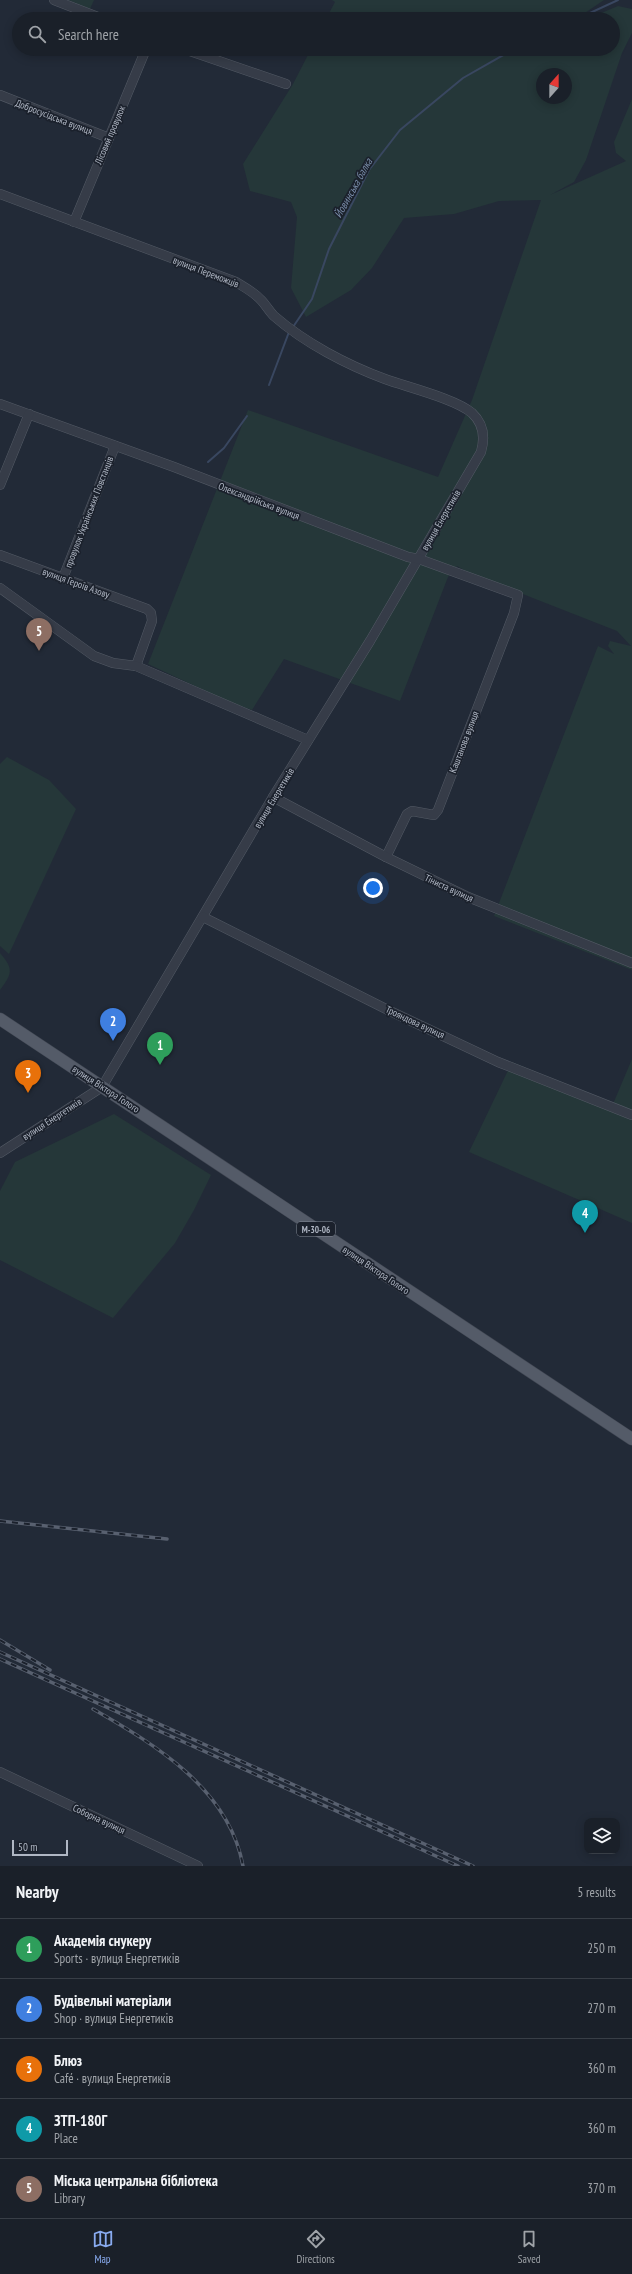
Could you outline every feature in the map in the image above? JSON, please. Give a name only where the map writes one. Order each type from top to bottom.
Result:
[{"type":"main road","name":"вулиця Віктора Голого","points":[[0,1019],[632,1439]]},
{"type":"street","points":[[54,0],[85,12]]},
{"type":"street","name":"Лісовий провулок","points":[[74,222],[143,56]]},
{"type":"street","points":[[204,56],[286,84]]},
{"type":"street","name":"Добросусідська вулиця","points":[[0,95],[109,138]]},
{"type":"street","name":"вулиця Переможців","points":[[0,194],[236,282],[260,299],[273,315],[289,328],[330,352],[383,378],[462,407]]},
{"type":"street","name":"Олександрійська вулиця","points":[[0,404],[408,557],[419,559],[518,595]]},
{"type":"street","name":"вулиця Енергетиків","points":[[0,1153],[102,1086],[273,797],[419,559],[481,452],[484,442],[483,431],[479,421],[472,412],[462,407]]},
{"type":"street","points":[[0,485],[29,414]]},
{"type":"street","name":"провулок Українських Повстанців","points":[[63,578],[115,446]]},
{"type":"street","name":"вулиця Героїв Азову","points":[[0,555],[147,609],[151,613],[152,621],[136,666]]},
{"type":"street","points":[[0,588],[94,656],[113,663],[136,666],[308,740]]},
{"type":"street","name":"Каштанова вулиця","points":[[386,857],[407,814],[412,811],[434,815],[438,810],[514,613],[518,595]]},
{"type":"street","name":"Тіниста вулиця","points":[[273,797],[386,857],[468,897],[632,963]]},
{"type":"street","name":"Трояндова вулиця","points":[[203,917],[390,1011],[498,1062],[632,1115]]},
{"type":"street","name":"Соборна вулиця","points":[[0,1772],[198,1866]]},
{"type":"shaded area","points":[[68,0],[94,0],[90,9]]},
{"type":"shaded area","points":[[332,0],[604,0],[586,12],[330,12],[335,2]]},
{"type":"shaded area","points":[[618,6],[632,9],[632,33],[622,53],[586,160],[574,182],[550,195],[626,161],[616,153],[614,142],[632,99],[632,970],[494,916],[598,646],[614,654],[608,646],[610,641],[631,646],[617,631],[469,573],[457,566],[448,577],[400,701],[284,659],[252,710],[227,701],[148,664],[248,410],[438,477],[472,400],[541,200],[499,201],[454,214],[404,218],[372,268],[351,290],[306,317],[291,288],[297,217],[291,202],[250,191],[243,164],[293,84],[307,56],[620,56],[620,12],[604,12]]},
{"type":"shaded area","points":[[7,757],[49,780],[76,809],[9,954],[0,946],[0,764]]},
{"type":"shaded area","points":[[0,953],[8,963],[10,972],[7,980],[0,990]]},
{"type":"shaded area","points":[[632,1059],[632,1223],[469,1152],[512,1062],[613,1104]]},
{"type":"shaded area","points":[[114,1114],[211,1175],[194,1210],[175,1243],[113,1318],[0,1260],[0,1191],[15,1162]]},
{"type":"waterway","name":"Йовинська балка","points":[[592,12],[618,0]]},
{"type":"waterway","name":"Йовинська балка","points":[[293,327],[312,299],[329,249],[369,170],[400,130],[463,78],[502,56]]},
{"type":"waterway","name":"Йовинська балка","points":[[269,385],[289,332]]},
{"type":"waterway","name":"Йовинська балка","points":[[208,462],[224,448],[247,416]]},
{"type":"railway","points":[[0,1521],[167,1539]]},
{"type":"railway","points":[[0,1640],[50,1670]]},
{"type":"railway","points":[[0,1652],[473,1866]]},
{"type":"railway","points":[[0,1659],[458,1866]]},
{"type":"railway","points":[[93,1709],[141,1738],[164,1754],[186,1772],[206,1792],[223,1814],[235,1839],[243,1866]]},
{"type":"place","name":"Міська центральна бібліотека","points":[[39,651]]},
{"type":"place","name":"Будівельні матеріали","points":[[113,1041]]},
{"type":"place","name":"Академія снукеру","points":[[160,1065]]},
{"type":"place","name":"Блюз","points":[[28,1093]]},
{"type":"place","name":"ЗТП-180Г","points":[[585,1233]]}]
